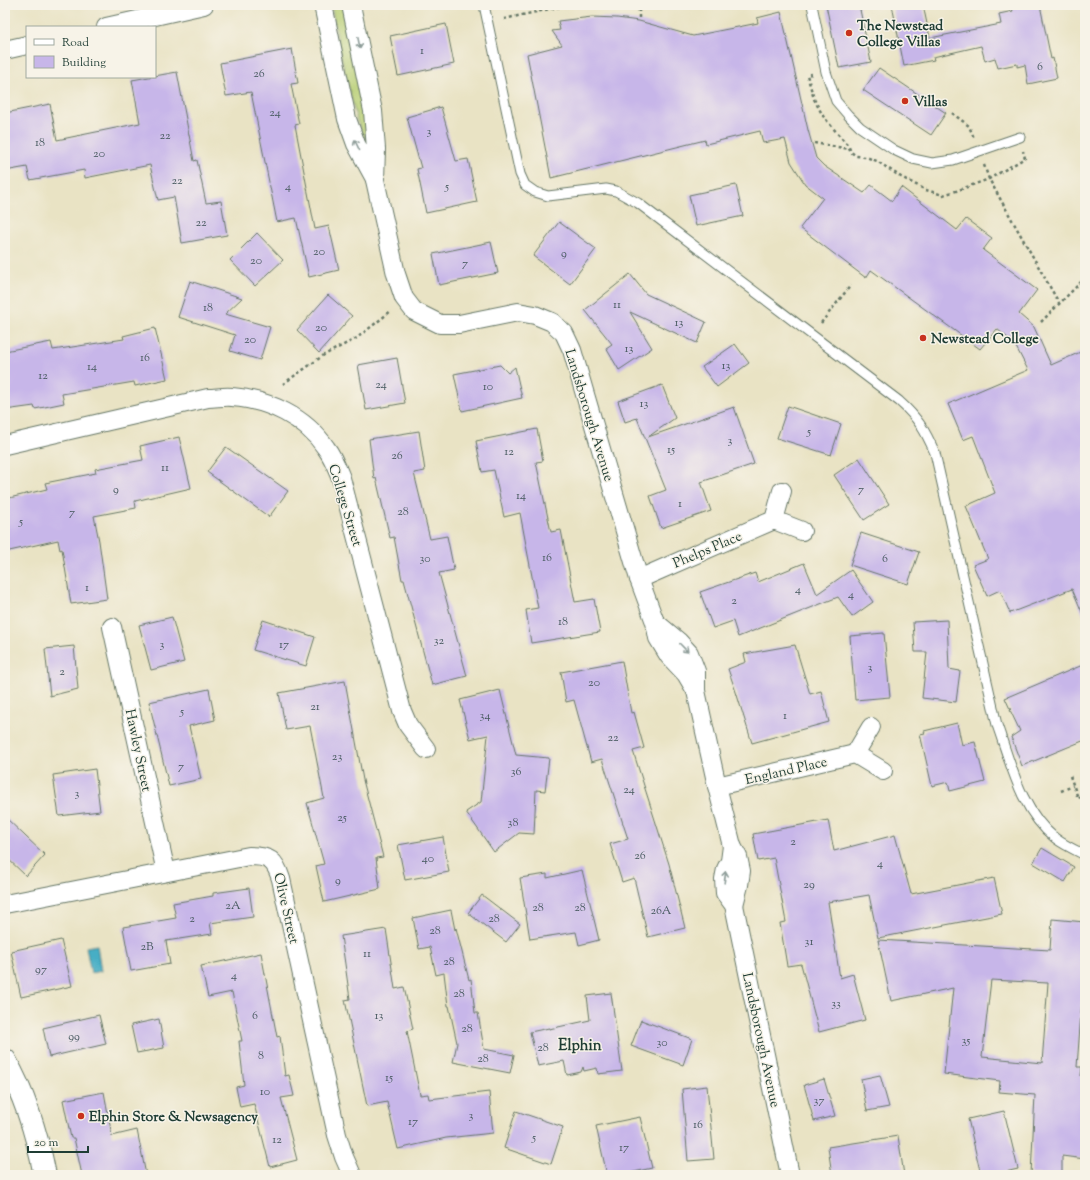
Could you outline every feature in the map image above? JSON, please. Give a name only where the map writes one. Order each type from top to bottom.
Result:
[{"type":"highway","points":[[5,1060],[12,1071],[26,1105],[46,1175]]},
{"type":"street","points":[[110,26],[202,5]]},
{"type":"street","name":"Landsborough Avenue","points":[[323,5],[347,119],[356,144],[375,180]]},
{"type":"street","name":"Landsborough Avenue","points":[[351,5],[374,111],[376,149],[375,180],[396,274],[404,298],[414,311],[440,324],[458,324],[518,312],[535,315],[552,322],[564,333],[572,350],[639,579],[658,638],[669,656],[686,674],[696,691],[732,846],[730,861],[724,879],[725,893],[734,905],[790,1175]]},
{"type":"street","points":[[5,50],[26,45]]},
{"type":"street","name":"College Street","points":[[5,445],[208,398],[231,397],[268,404],[287,413],[303,424],[315,434],[326,448],[334,461],[341,478],[402,711],[408,725],[426,749]]},
{"type":"street","points":[[782,491],[774,520],[802,531]]},
{"type":"street","name":"Phelps Place","points":[[639,579],[774,520]]},
{"type":"street","name":"Hawley Street","points":[[112,628],[166,872]]},
{"type":"street","points":[[871,727],[855,754],[883,771]]},
{"type":"street","name":"England Place","points":[[717,786],[855,754]]},
{"type":"street","name":"Olive Street","points":[[5,904],[249,856],[262,856],[271,860],[277,867],[281,879],[337,1135],[352,1175]]},
{"type":"lane","points":[[812,5],[829,84],[836,101],[860,127],[894,150],[914,159],[932,163],[953,160],[1020,137]]},
{"type":"lane","points":[[486,6],[520,174],[525,185],[535,192],[548,196],[606,189],[616,191],[627,197],[644,208],[812,334],[899,401],[912,413],[926,433],[935,453],[997,725],[1024,799],[1039,823],[1056,839],[1085,855]]},
{"type":"path","points":[[504,19],[568,5]]},
{"type":"path","points":[[639,5],[639,18]]},
{"type":"path","points":[[768,5],[769,11]]},
{"type":"path","points":[[952,113],[969,126],[989,179],[1059,303]]},
{"type":"path","points":[[814,143],[850,149]]},
{"type":"path","points":[[1041,322],[1085,278]]},
{"type":"path","points":[[812,334],[851,285]]},
{"type":"path","points":[[283,384],[324,355],[357,338],[384,317],[404,298]]},
{"type":"path","points":[[1070,776],[1078,798],[1085,795]]},
{"type":"path","points":[[1061,791],[1073,786]]},
{"type":"green space","points":[[331,5],[345,5],[365,94],[368,147],[357,121],[340,52]]},
{"type":"water","points":[[97,945],[101,971],[91,973],[86,947]]},
{"type":"building","name":"The Newstead College Villas","points":[[826,5],[859,5],[871,62],[839,68]]},
{"type":"building","points":[[892,5],[923,5],[930,38],[1001,24],[999,14],[1013,11],[1011,5],[1040,5],[1051,59],[1053,58],[1057,78],[1028,84],[1025,65],[1017,67],[1017,64],[998,68],[995,58],[985,61],[981,46],[933,57],[934,60],[904,66]]},
{"type":"building","points":[[781,12],[808,130],[816,158],[824,166],[864,193],[871,185],[892,201],[901,187],[957,230],[966,219],[992,238],[983,250],[1037,290],[1019,314],[1034,327],[1051,365],[1085,350],[1085,619],[1072,589],[1010,613],[1000,590],[987,596],[973,565],[988,559],[966,506],[995,493],[973,436],[963,440],[948,404],[1028,370],[1014,343],[997,329],[980,349],[871,270],[866,278],[800,228],[823,198],[805,184],[791,162],[785,139],[763,143],[760,131],[706,144],[705,140],[551,178],[527,54],[562,45],[552,31],[560,30],[558,21],[592,17],[617,18],[639,21],[693,36],[758,23],[757,18]]},
{"type":"building","points":[[446,24],[454,64],[398,76],[390,36]]},
{"type":"building","points":[[292,49],[298,83],[291,84],[299,124],[295,125],[315,229],[329,226],[339,270],[309,277],[296,218],[277,222],[251,92],[226,96],[220,63]]},
{"type":"building","name":"Villas","points":[[879,68],[946,113],[931,135],[863,90]]},
{"type":"building","points":[[177,72],[194,161],[197,160],[206,203],[221,201],[227,235],[182,243],[174,197],[158,200],[150,165],[85,178],[84,170],[30,180],[27,167],[5,171],[5,113],[50,104],[57,140],[140,123],[132,80],[156,78],[156,76]]},
{"type":"building","points":[[441,107],[456,161],[468,159],[477,202],[426,213],[417,169],[421,168],[407,117]]},
{"type":"building","points":[[736,185],[743,216],[696,226],[689,195]]},
{"type":"building","points":[[559,222],[596,249],[570,284],[533,256]]},
{"type":"building","points":[[257,233],[283,260],[255,286],[230,260]]},
{"type":"building","points":[[491,242],[498,273],[439,285],[433,254]]},
{"type":"building","points":[[630,274],[646,294],[706,322],[697,343],[630,312],[652,348],[619,370],[606,348],[612,344],[585,310]]},
{"type":"building","points":[[190,281],[242,298],[225,314],[270,327],[260,360],[230,351],[235,335],[178,317]]},
{"type":"building","points":[[328,295],[352,316],[319,353],[297,330]]},
{"type":"building","points":[[155,328],[167,379],[135,386],[134,382],[62,394],[64,403],[35,409],[34,406],[5,410],[5,351],[51,342],[53,350],[124,339],[123,336]]},
{"type":"building","points":[[735,344],[749,363],[717,387],[702,367]]},
{"type":"building","points":[[397,358],[405,403],[366,410],[358,365]]},
{"type":"building","points":[[500,365],[508,373],[515,367],[522,398],[462,411],[454,374]]},
{"type":"building","points":[[662,385],[675,418],[648,437],[734,407],[754,464],[701,482],[711,511],[661,528],[650,496],[666,490],[637,418],[625,422],[618,401]]},
{"type":"building","points":[[788,406],[841,424],[831,455],[777,438]]},
{"type":"building","points":[[537,429],[543,461],[536,462],[551,532],[561,530],[575,602],[594,599],[600,632],[531,643],[526,610],[538,608],[520,513],[504,517],[494,470],[482,472],[476,441]]},
{"type":"building","points":[[419,431],[425,471],[414,473],[430,539],[447,536],[454,570],[439,573],[467,676],[432,685],[404,580],[402,580],[394,537],[390,538],[376,478],[374,479],[369,439]]},
{"type":"building","points":[[179,437],[191,488],[135,501],[136,508],[94,516],[107,599],[71,604],[62,549],[60,550],[58,540],[5,552],[5,499],[47,489],[45,483],[96,473],[95,469],[143,460],[140,446]]},
{"type":"building","points":[[226,447],[288,491],[269,517],[207,472]]},
{"type":"building","points":[[859,458],[889,504],[864,520],[834,475]]},
{"type":"building","points":[[861,533],[919,552],[908,584],[850,565]]},
{"type":"building","points":[[804,563],[817,594],[851,570],[873,602],[852,617],[838,597],[738,637],[733,621],[713,628],[700,592],[755,573],[758,582]]},
{"type":"building","points":[[172,617],[184,662],[151,670],[139,625]]},
{"type":"building","points":[[263,620],[315,637],[306,666],[253,650]]},
{"type":"building","points":[[947,620],[949,669],[960,671],[956,702],[922,698],[927,652],[915,652],[913,622]]},
{"type":"building","points":[[884,633],[890,697],[855,700],[850,636]]},
{"type":"building","points":[[795,645],[810,694],[821,691],[829,722],[752,743],[728,669],[746,662],[744,654]]},
{"type":"building","points":[[74,646],[78,689],[50,696],[45,649]]},
{"type":"building","points":[[622,661],[631,713],[634,712],[644,748],[633,751],[669,864],[685,928],[648,937],[634,878],[622,882],[610,844],[628,839],[602,759],[591,762],[574,700],[566,702],[561,672]]},
{"type":"building","points":[[1085,664],[1085,740],[1022,766],[1011,737],[1020,731],[1010,710],[1012,709],[1010,709],[1005,698]]},
{"type":"building","points":[[345,681],[363,780],[383,857],[376,858],[380,889],[324,902],[316,866],[324,864],[307,803],[324,798],[310,726],[286,730],[279,693]]},
{"type":"building","points":[[209,689],[215,720],[189,726],[201,779],[169,786],[149,702]]},
{"type":"building","points":[[500,690],[516,755],[549,758],[545,791],[536,790],[534,834],[519,833],[494,852],[466,812],[481,802],[488,735],[470,739],[460,700]]},
{"type":"building","points":[[957,723],[962,745],[975,742],[985,782],[950,791],[948,782],[932,786],[920,734],[925,733],[924,731]]},
{"type":"building","points":[[95,769],[100,811],[59,816],[53,775]]},
{"type":"building","points":[[5,817],[45,855],[26,876],[5,856]]},
{"type":"building","points":[[828,820],[834,851],[895,835],[911,894],[994,878],[1002,914],[878,938],[869,895],[828,902],[840,978],[853,974],[865,1020],[819,1032],[801,964],[787,966],[780,923],[786,922],[774,858],[758,861],[753,834]]},
{"type":"building","points":[[443,837],[449,872],[405,880],[398,845]]},
{"type":"building","points":[[1042,848],[1074,867],[1065,882],[1033,863]]},
{"type":"building","points":[[582,870],[599,940],[579,945],[576,932],[530,939],[520,878],[547,874],[547,878]]},
{"type":"building","points":[[249,888],[253,917],[210,923],[212,934],[166,941],[170,964],[131,971],[123,927],[176,918],[173,903],[213,896],[213,893]]},
{"type":"building","points":[[482,895],[520,924],[506,942],[468,913]]},
{"type":"building","points":[[451,910],[469,980],[471,979],[475,1013],[478,1013],[484,1049],[514,1055],[510,1073],[453,1062],[457,1043],[448,1006],[444,973],[436,975],[430,947],[419,949],[413,918]]},
{"type":"building","points":[[1052,919],[1085,922],[1085,959],[1077,1067],[1082,1067],[1081,1076],[1085,1076],[1085,1159],[1062,1156],[1062,1175],[1031,1174],[1035,1095],[999,1092],[1000,1081],[944,1074],[953,988],[891,1001],[878,940],[1050,950]],"holes":[[[991,980],[1048,983],[1042,1063],[982,1057]]]},
{"type":"building","points":[[386,929],[395,989],[404,987],[413,1029],[407,1031],[420,1095],[428,1094],[429,1099],[489,1092],[493,1133],[446,1138],[398,1149],[387,1102],[367,1106],[345,1000],[350,999],[341,936]]},
{"type":"building","points":[[61,940],[72,986],[21,997],[11,951]]},
{"type":"building","points":[[261,953],[277,1037],[280,1036],[285,1076],[289,1075],[294,1096],[281,1098],[297,1160],[270,1167],[254,1104],[240,1107],[236,1087],[244,1085],[239,1041],[242,1041],[232,992],[208,997],[201,966]]},
{"type":"building","points":[[611,993],[622,1071],[598,1074],[597,1068],[584,1071],[583,1067],[581,1072],[567,1075],[564,1061],[538,1066],[530,1032],[590,1020],[587,996]]},
{"type":"building","points":[[99,1015],[106,1044],[49,1057],[43,1028]]},
{"type":"building","points":[[159,1019],[164,1048],[137,1053],[131,1025]]},
{"type":"building","points":[[641,1020],[692,1039],[683,1065],[631,1046]]},
{"type":"building","points":[[880,1075],[889,1107],[867,1111],[861,1079]]},
{"type":"building","points":[[824,1079],[835,1116],[814,1121],[804,1085]]},
{"type":"building","points":[[707,1086],[714,1159],[688,1161],[682,1089]]},
{"type":"building","points":[[104,1092],[112,1136],[137,1130],[146,1175],[82,1175],[74,1138],[71,1138],[63,1100]]},
{"type":"building","points":[[516,1111],[563,1127],[551,1164],[504,1148]]},
{"type":"building","points":[[1004,1111],[1018,1169],[992,1175],[981,1175],[968,1119]]},
{"type":"building","points":[[640,1117],[652,1168],[620,1175],[607,1175],[596,1126]]},
{"type":"building","points":[[898,1136],[904,1175],[832,1175],[828,1147]]},
{"type":"place","name":"The Newstead College Villas","points":[[849,33]]},
{"type":"place","name":"Villas","points":[[905,101]]},
{"type":"place","name":"Newstead College","points":[[923,338]]},
{"type":"place","name":"Elphin Store & Newsagency","points":[[81,1116]]},
{"type":"district","name":"Elphin","points":[[580,1045]]}]
